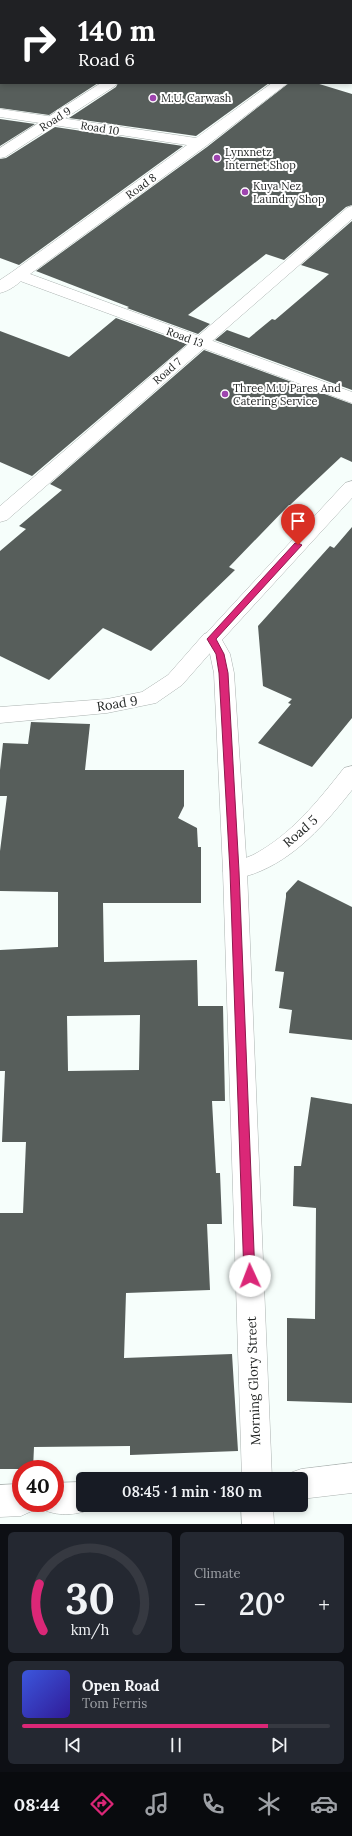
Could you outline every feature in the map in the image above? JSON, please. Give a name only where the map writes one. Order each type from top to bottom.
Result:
[{"type":"street","name":"Road 9","points":[[0,154],[108,84]]},
{"type":"street","name":"Road 8","points":[[0,288],[201,143],[280,84]]},
{"type":"street","name":"Road 10","points":[[0,112],[201,143]]},
{"type":"street","name":"Road 7","points":[[0,516],[352,211]]},
{"type":"street","name":"Road 13","points":[[18,275],[352,398]]},
{"type":"street","name":"Road 9","points":[[0,715],[107,706],[148,698],[175,680],[352,486]]},
{"type":"street","name":"Morning Glory Street","points":[[211,639],[220,654],[224,673],[235,871],[257,1472]]},
{"type":"street","name":"Road 5","points":[[235,871],[266,858],[290,842],[314,822],[352,774]]},
{"type":"street","points":[[308,1483],[352,1478]]},
{"type":"street","points":[[64,1498],[76,1497]]},
{"type":"street","points":[[0,1501],[12,1500]]},
{"type":"street","points":[[258,1512],[258,1524]]},
{"type":"building","points":[[0,84],[96,84],[49,115],[0,108]]},
{"type":"building","points":[[118,84],[268,84],[196,136],[69,118],[116,87]]},
{"type":"building","points":[[288,84],[319,84],[352,94],[352,205],[346,207],[284,260],[266,254],[188,315],[210,324],[198,334],[127,308],[129,307],[36,271],[207,147]]},
{"type":"building","points":[[0,119],[35,124],[0,146]]},
{"type":"building","points":[[55,127],[183,146],[19,265],[0,258],[0,159],[6,158]]},
{"type":"building","points":[[352,221],[352,390],[215,340],[227,330],[249,338],[272,319],[275,320],[329,274],[301,265]]},
{"type":"building","points":[[116,318],[187,344],[32,476],[0,462],[0,331],[69,357]]},
{"type":"building","points":[[204,350],[352,404],[352,462],[341,457],[289,505],[229,567],[235,570],[151,651],[103,628],[49,680],[0,656],[0,551],[26,529],[19,526],[62,490],[50,484]]},
{"type":"building","points":[[352,527],[352,718],[312,767],[258,743],[291,704],[288,703],[292,699],[263,686],[258,626],[330,546],[334,548]]},
{"type":"building","points":[[31,722],[90,724],[85,770],[184,770],[184,806],[178,818],[197,828],[198,847],[201,847],[201,903],[103,903],[104,962],[197,960],[198,1006],[223,1006],[225,1101],[212,1101],[216,1173],[220,1173],[222,1224],[207,1224],[210,1290],[126,1293],[124,1358],[232,1354],[238,1451],[130,1455],[130,1446],[34,1447],[33,1460],[12,1460],[12,1469],[0,1469],[0,1213],[23,1213],[26,1142],[2,1142],[5,1071],[0,1071],[0,950],[58,947],[58,892],[0,891],[0,851],[7,796],[0,796],[0,770],[3,743],[28,744]],"holes":[[[140,1015],[139,1070],[68,1071],[67,1016]]]},
{"type":"building","points":[[298,880],[352,907],[352,1040],[289,1033],[292,1010],[279,1008],[284,972],[275,971],[286,893]]},
{"type":"building","points":[[311,1097],[352,1104],[352,1403],[287,1401],[287,1318],[315,1319],[316,1208],[293,1206],[294,1166],[301,1166]]},
{"type":"place","name":"M.U. Carwash","points":[[153,98]]},
{"type":"place","name":"Lynxnetz Internet Shop","points":[[217,158]]},
{"type":"place","name":"Kuya Nez Laundry Shop","points":[[245,192]]},
{"type":"place","name":"Three M.U Pares And Catering Service","points":[[225,394]]},
{"type":"route","points":[[250,1276],[235,871],[224,673],[220,654],[211,639],[298,545]]}]
